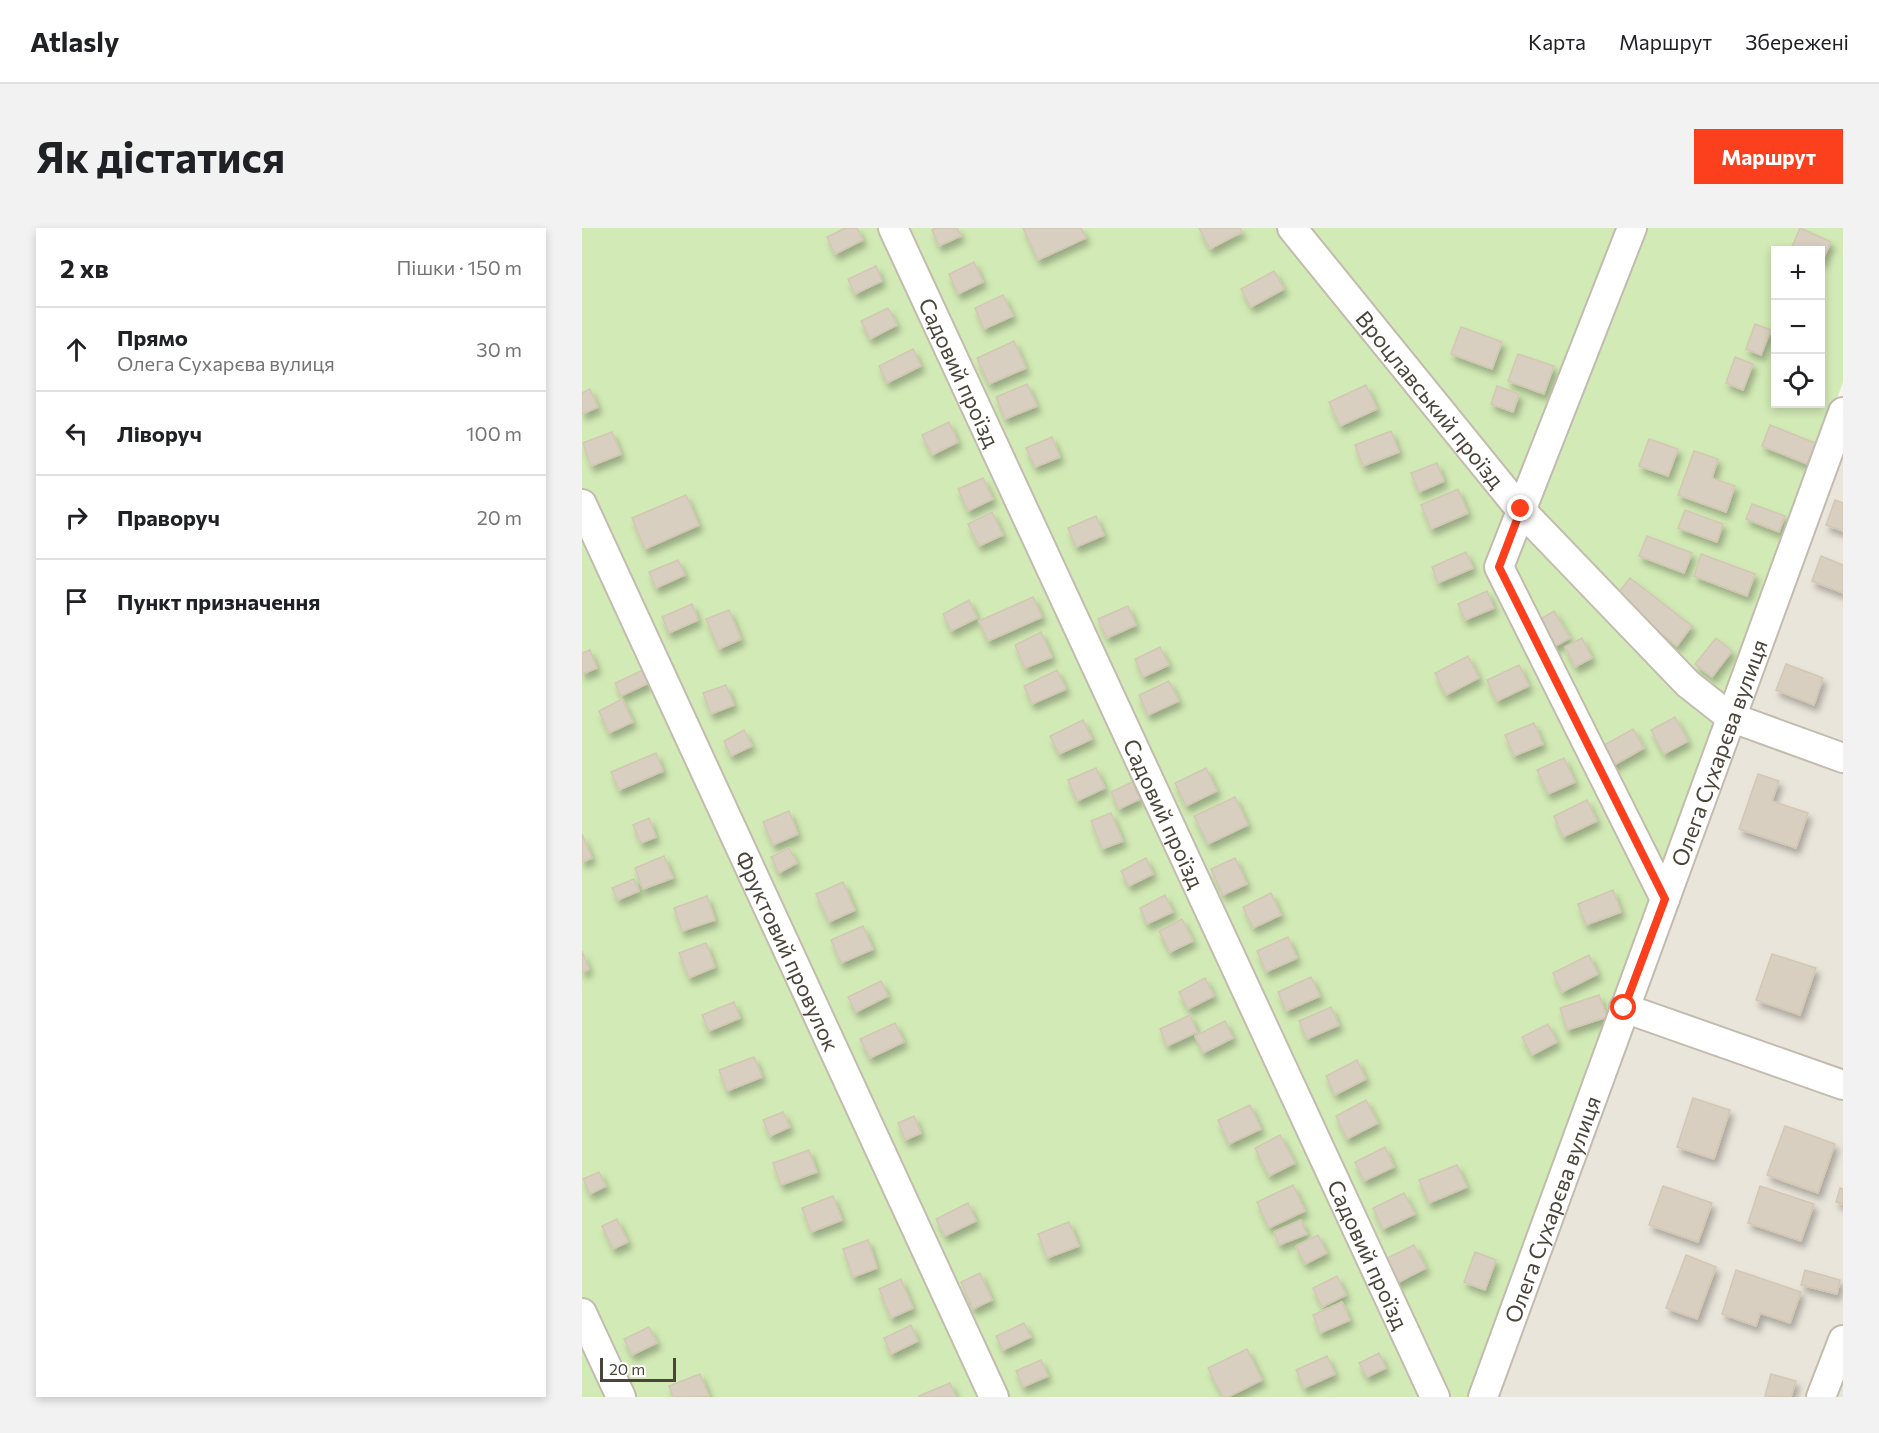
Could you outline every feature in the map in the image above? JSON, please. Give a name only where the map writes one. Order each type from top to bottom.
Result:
[{"type":"street","name":"Садовий проїзд","points":[[893,228],[1435,1397]]},
{"type":"street","name":"Вроцлавський проїзд","points":[[1292,228],[1521,509],[1688,684],[1730,717],[1843,758]]},
{"type":"street","points":[[1632,228],[1499,567],[1665,899]]},
{"type":"street","name":"Олега Сухарєва вулиця","points":[[1483,1397],[1843,412]]},
{"type":"street","name":"Фруктовий провулок","points":[[582,504],[993,1397]]},
{"type":"street","points":[[1624,1008],[1843,1084]]},
{"type":"street","points":[[582,1312],[621,1397]]},
{"type":"street","points":[[1821,1397],[1843,1340]]},
{"type":"shaded area","points":[[1843,444],[1843,749],[1744,712]]},
{"type":"shaded area","points":[[1740,734],[1843,772],[1843,1397],[1495,1397]]},
{"type":"green space","points":[[582,228],[1843,228],[1843,382],[1469,1397],[582,1397]]},
{"type":"building","points":[[845,228],[857,228],[863,240],[835,254],[827,237]]},
{"type":"building","points":[[957,228],[961,236],[939,246],[932,230]]},
{"type":"building","points":[[1023,228],[1081,228],[1086,238],[1038,260]]},
{"type":"building","points":[[1199,228],[1240,228],[1242,232],[1210,249]]},
{"type":"building","points":[[1800,228],[1831,242],[1825,255],[1825,246],[1792,246]]},
{"type":"building","points":[[974,262],[983,282],[958,294],[949,274]]},
{"type":"building","points":[[876,266],[882,281],[855,294],[848,279]]},
{"type":"building","points":[[1274,271],[1284,289],[1251,307],[1241,289]]},
{"type":"building","points":[[1003,295],[1013,316],[984,329],[975,308]]},
{"type":"building","points":[[888,308],[897,325],[870,339],[861,321]]},
{"type":"building","points":[[1755,324],[1771,330],[1761,355],[1746,349]]},
{"type":"building","points":[[1461,327],[1502,342],[1492,369],[1451,354]]},
{"type":"building","points":[[1014,341],[1026,368],[989,384],[977,358]]},
{"type":"building","points":[[913,349],[921,366],[887,383],[879,366]]},
{"type":"building","points":[[1518,354],[1554,366],[1544,394],[1508,381]]},
{"type":"building","points":[[1735,357],[1753,364],[1743,390],[1726,383]]},
{"type":"building","points":[[1027,384],[1037,406],[1005,419],[996,397]]},
{"type":"building","points":[[1366,385],[1377,409],[1340,426],[1329,402]]},
{"type":"building","points":[[1497,386],[1519,394],[1513,412],[1491,404]]},
{"type":"building","points":[[590,389],[598,407],[582,414],[582,393]]},
{"type":"building","points":[[949,422],[958,442],[932,455],[922,435]]},
{"type":"building","points":[[1770,425],[1815,443],[1807,464],[1762,446]]},
{"type":"building","points":[[1391,431],[1399,452],[1363,466],[1355,445]]},
{"type":"building","points":[[612,432],[621,454],[591,466],[583,443]]},
{"type":"building","points":[[1052,437],[1060,457],[1035,467],[1026,448]]},
{"type":"building","points":[[1649,439],[1678,449],[1668,476],[1639,466]]},
{"type":"building","points":[[1694,451],[1718,459],[1712,478],[1735,486],[1726,512],[1678,495]]},
{"type":"building","points":[[1437,463],[1444,481],[1419,492],[1411,473]]},
{"type":"building","points":[[983,478],[993,499],[968,511],[958,489]]},
{"type":"building","points":[[1458,489],[1468,513],[1431,529],[1421,505]]},
{"type":"building","points":[[686,495],[699,525],[645,549],[632,518]]},
{"type":"building","points":[[1835,500],[1843,503],[1843,531],[1826,525]]},
{"type":"building","points":[[1752,504],[1785,516],[1779,532],[1746,519]]},
{"type":"building","points":[[1685,510],[1723,524],[1717,542],[1678,528]]},
{"type":"building","points":[[992,512],[1003,535],[979,546],[968,524]]},
{"type":"building","points":[[1096,516],[1104,535],[1076,547],[1068,528]]},
{"type":"building","points":[[1647,536],[1692,553],[1684,573],[1639,556]]},
{"type":"building","points":[[1466,552],[1473,568],[1438,583],[1432,567]]},
{"type":"building","points":[[1701,554],[1755,574],[1747,596],[1694,576]]},
{"type":"building","points":[[1821,556],[1843,565],[1843,593],[1812,581]]},
{"type":"building","points":[[678,560],[685,575],[656,588],[649,572]]},
{"type":"building","points":[[1630,578],[1692,626],[1677,646],[1615,597]]},
{"type":"building","points":[[1487,591],[1494,608],[1465,620],[1458,604]]},
{"type":"building","points":[[1033,597],[1042,617],[988,641],[979,621]]},
{"type":"building","points":[[969,600],[977,618],[951,631],[943,614]]},
{"type":"building","points":[[692,604],[698,620],[669,633],[662,617]]},
{"type":"building","points":[[1128,606],[1136,625],[1107,638],[1098,619]]},
{"type":"building","points":[[729,610],[741,639],[719,649],[706,619]]},
{"type":"building","points":[[1554,611],[1570,638],[1552,648],[1537,621]]},
{"type":"building","points":[[1041,632],[1052,657],[1025,668],[1015,645]]},
{"type":"building","points":[[1582,638],[1592,658],[1575,667],[1565,647]]},
{"type":"building","points":[[1716,638],[1732,651],[1712,677],[1695,664]]},
{"type":"building","points":[[1160,647],[1169,665],[1143,677],[1135,659]]},
{"type":"building","points":[[590,650],[597,668],[582,674],[582,653]]},
{"type":"building","points":[[1468,656],[1479,678],[1446,695],[1435,673]]},
{"type":"building","points":[[1786,664],[1823,678],[1814,705],[1776,690]]},
{"type":"building","points":[[1519,665],[1529,686],[1497,701],[1487,680]]},
{"type":"building","points":[[643,670],[649,683],[621,696],[615,683]]},
{"type":"building","points":[[1057,670],[1066,689],[1032,704],[1024,686]]},
{"type":"building","points":[[1169,681],[1179,701],[1148,715],[1139,695]]},
{"type":"building","points":[[726,685],[734,705],[711,714],[703,693]]},
{"type":"building","points":[[622,699],[633,722],[609,733],[599,711]]},
{"type":"building","points":[[1675,717],[1688,741],[1664,754],[1651,730]]},
{"type":"building","points":[[1083,720],[1092,739],[1059,754],[1050,736]]},
{"type":"building","points":[[1534,723],[1543,744],[1514,756],[1505,735]]},
{"type":"building","points":[[1633,729],[1644,748],[1607,769],[1597,749]]},
{"type":"building","points":[[744,730],[752,746],[731,756],[724,741]]},
{"type":"building","points":[[656,753],[663,771],[619,790],[611,772]]},
{"type":"building","points":[[1564,758],[1575,782],[1548,794],[1537,770]]},
{"type":"building","points":[[1096,768],[1105,788],[1077,801],[1068,780]]},
{"type":"building","points":[[1206,768],[1217,791],[1186,806],[1175,783]]},
{"type":"building","points":[[1758,774],[1779,781],[1772,801],[1808,813],[1796,848],[1739,829]]},
{"type":"building","points":[[1132,782],[1140,799],[1119,809],[1111,792]]},
{"type":"building","points":[[1235,797],[1248,825],[1208,844],[1194,816]]},
{"type":"building","points":[[1587,800],[1597,821],[1563,837],[1554,816]]},
{"type":"building","points":[[789,811],[798,834],[773,845],[763,822]]},
{"type":"building","points":[[1111,813],[1123,841],[1102,849],[1091,821]]},
{"type":"building","points":[[649,818],[656,837],[641,843],[633,825]]},
{"type":"building","points":[[582,834],[592,858],[582,862]]},
{"type":"building","points":[[789,848],[797,863],[779,873],[771,857]]},
{"type":"building","points":[[664,856],[673,878],[643,889],[635,868]]},
{"type":"building","points":[[1146,858],[1153,874],[1129,886],[1121,871]]},
{"type":"building","points":[[1235,858],[1247,884],[1223,895],[1211,869]]},
{"type":"building","points":[[634,879],[639,891],[618,900],[612,888]]},
{"type":"building","points":[[843,882],[855,910],[829,922],[816,894]]},
{"type":"building","points":[[1613,890],[1621,912],[1586,925],[1578,904]]},
{"type":"building","points":[[1271,893],[1281,915],[1253,928],[1243,907]]},
{"type":"building","points":[[1165,895],[1173,912],[1147,924],[1140,908]]},
{"type":"building","points":[[707,896],[715,920],[682,931],[674,908]]},
{"type":"building","points":[[1182,919],[1193,941],[1170,952],[1159,931]]},
{"type":"building","points":[[863,926],[873,949],[841,963],[831,940]]},
{"type":"building","points":[[1288,937],[1297,958],[1266,972],[1257,951]]},
{"type":"building","points":[[706,943],[715,967],[689,978],[679,953]]},
{"type":"building","points":[[582,951],[589,969],[582,972]]},
{"type":"building","points":[[1772,954],[1816,968],[1800,1015],[1756,1000]]},
{"type":"building","points":[[1589,955],[1598,974],[1562,992],[1553,973]]},
{"type":"building","points":[[1311,977],[1320,996],[1286,1011],[1278,992]]},
{"type":"building","points":[[1205,978],[1214,996],[1188,1009],[1179,992]]},
{"type":"building","points":[[881,981],[888,996],[856,1012],[848,997]]},
{"type":"building","points":[[1599,995],[1607,1017],[1567,1030],[1560,1008]]},
{"type":"building","points":[[734,1002],[740,1018],[709,1031],[702,1015]]},
{"type":"building","points":[[1331,1007],[1339,1025],[1307,1039],[1299,1021]]},
{"type":"building","points":[[1190,1015],[1197,1032],[1167,1046],[1160,1029]]},
{"type":"building","points":[[1225,1021],[1233,1038],[1203,1053],[1195,1036]]},
{"type":"building","points":[[895,1023],[904,1042],[870,1058],[860,1039]]},
{"type":"building","points":[[1548,1024],[1557,1042],[1532,1055],[1522,1037]]},
{"type":"building","points":[[754,1057],[762,1077],[727,1091],[719,1070]]},
{"type":"building","points":[[1357,1060],[1366,1079],[1335,1095],[1326,1076]]},
{"type":"building","points":[[1693,1098],[1730,1110],[1714,1159],[1677,1147]]},
{"type":"building","points":[[1366,1100],[1378,1123],[1347,1139],[1336,1116]]},
{"type":"building","points":[[1250,1105],[1261,1129],[1229,1144],[1218,1120]]},
{"type":"building","points":[[783,1112],[790,1127],[770,1136],[763,1120]]},
{"type":"building","points":[[914,1116],[921,1133],[905,1140],[898,1123]]},
{"type":"building","points":[[1785,1126],[1835,1144],[1818,1193],[1767,1175]]},
{"type":"building","points":[[1280,1135],[1295,1163],[1269,1176],[1255,1148]]},
{"type":"building","points":[[1385,1147],[1394,1167],[1364,1181],[1355,1162]]},
{"type":"building","points":[[809,1150],[817,1172],[781,1185],[773,1163]]},
{"type":"building","points":[[1457,1165],[1467,1187],[1429,1203],[1419,1180]]},
{"type":"building","points":[[599,1172],[606,1186],[590,1194],[583,1179]]},
{"type":"building","points":[[1293,1185],[1305,1211],[1269,1228],[1257,1202]]},
{"type":"building","points":[[1663,1186],[1712,1203],[1698,1242],[1649,1225]]},
{"type":"building","points":[[1760,1186],[1814,1204],[1801,1241],[1748,1223]]},
{"type":"building","points":[[1840,1188],[1843,1189],[1843,1204],[1836,1202]]},
{"type":"building","points":[[1404,1193],[1415,1214],[1383,1229],[1373,1208]]},
{"type":"building","points":[[833,1196],[842,1220],[811,1232],[802,1208]]},
{"type":"building","points":[[968,1203],[976,1221],[945,1236],[936,1219]]},
{"type":"building","points":[[617,1219],[628,1242],[613,1249],[602,1226]]},
{"type":"building","points":[[1301,1220],[1307,1234],[1279,1245],[1274,1232]]},
{"type":"building","points":[[1069,1222],[1079,1246],[1047,1258],[1038,1234]]},
{"type":"building","points":[[1318,1235],[1327,1253],[1305,1264],[1296,1246]]},
{"type":"building","points":[[868,1240],[877,1268],[853,1277],[843,1249]]},
{"type":"building","points":[[1414,1245],[1426,1268],[1395,1284],[1383,1260]]},
{"type":"building","points":[[1475,1252],[1496,1260],[1485,1290],[1464,1282]]},
{"type":"building","points":[[1686,1255],[1716,1267],[1697,1319],[1666,1308]]},
{"type":"building","points":[[1736,1270],[1801,1292],[1790,1323],[1760,1313],[1756,1326],[1722,1314]]},
{"type":"building","points":[[1805,1270],[1840,1280],[1837,1294],[1801,1285]]},
{"type":"building","points":[[980,1273],[992,1300],[973,1309],[961,1282]]},
{"type":"building","points":[[1337,1276],[1346,1295],[1322,1307],[1313,1288]]},
{"type":"building","points":[[901,1279],[913,1308],[891,1318],[879,1289]]},
{"type":"building","points":[[1342,1302],[1350,1320],[1320,1333],[1313,1315]]},
{"type":"building","points":[[1024,1323],[1031,1337],[1003,1350],[996,1336]]},
{"type":"building","points":[[911,1325],[918,1341],[891,1354],[884,1338]]},
{"type":"building","points":[[649,1327],[657,1343],[632,1355],[624,1339]]},
{"type":"building","points":[[1247,1349],[1262,1380],[1228,1397],[1223,1397],[1208,1368]]},
{"type":"building","points":[[1379,1353],[1386,1368],[1367,1377],[1359,1363]]},
{"type":"building","points":[[1327,1356],[1335,1374],[1304,1388],[1296,1370]]},
{"type":"building","points":[[1041,1360],[1048,1376],[1023,1387],[1016,1371]]},
{"type":"building","points":[[700,1374],[709,1396],[673,1397],[669,1386]]},
{"type":"building","points":[[1771,1374],[1796,1381],[1791,1397],[1765,1396]]},
{"type":"building","points":[[950,1383],[956,1397],[919,1396]]},
{"type":"route","points":[[1521,509],[1499,567],[1665,899],[1624,1008]]}]
